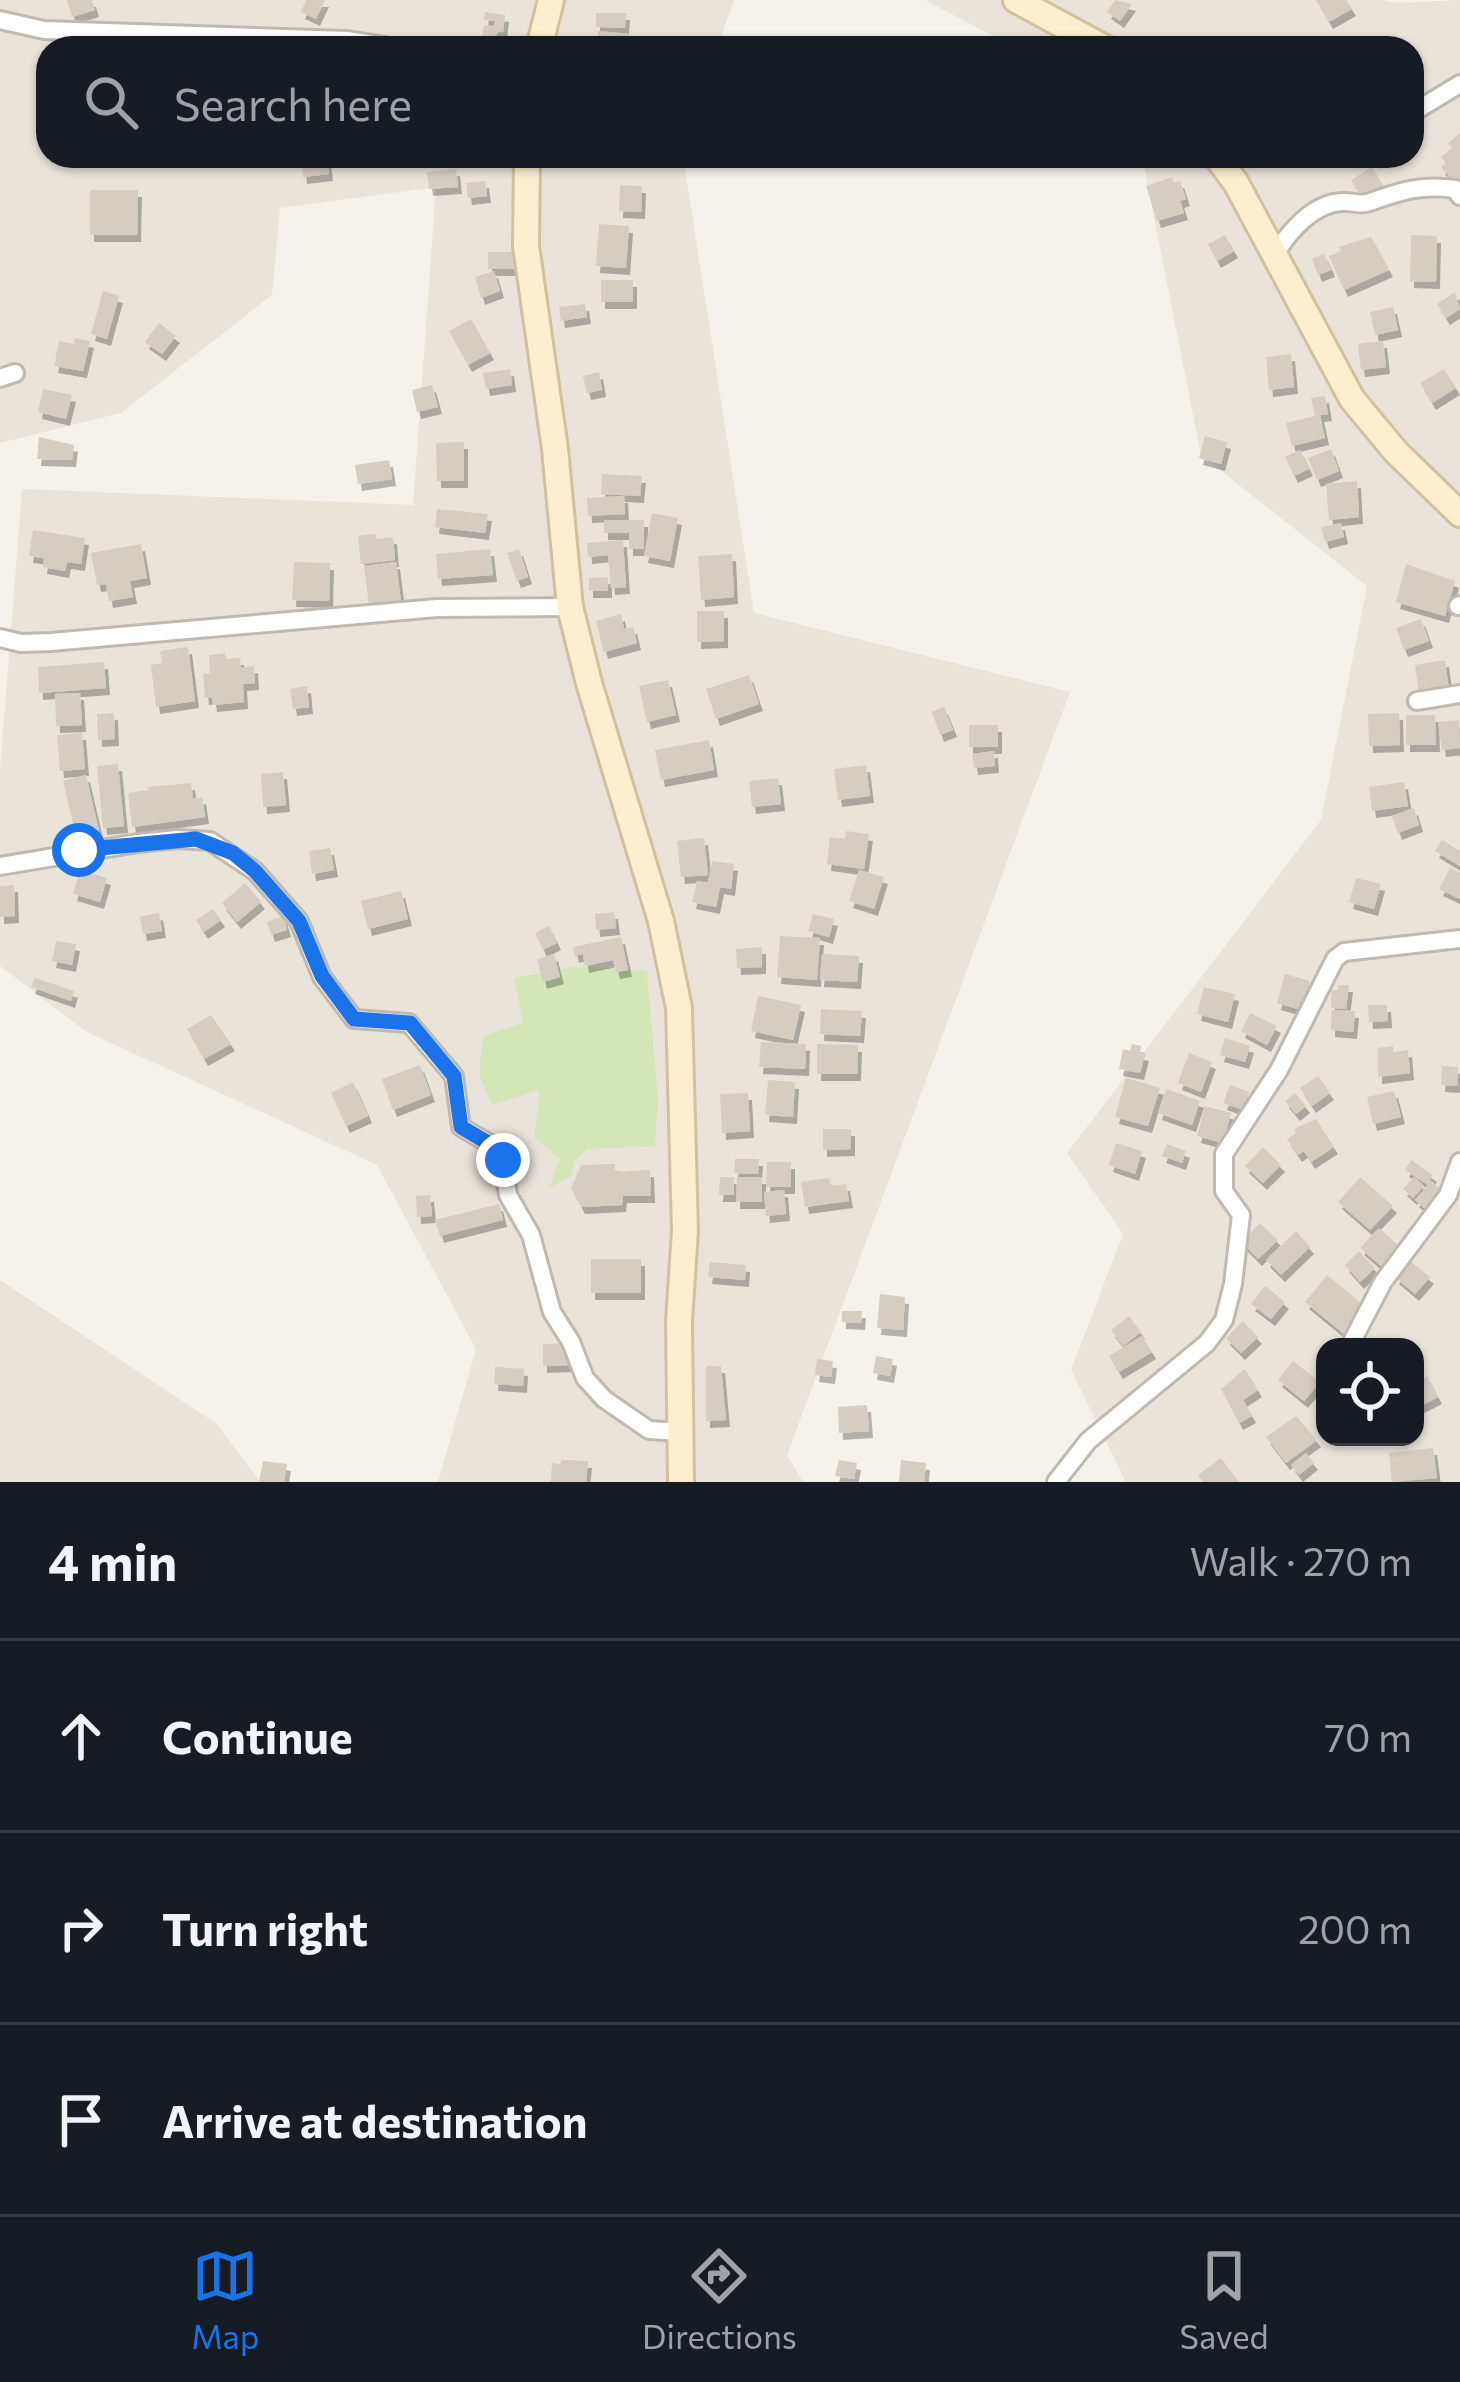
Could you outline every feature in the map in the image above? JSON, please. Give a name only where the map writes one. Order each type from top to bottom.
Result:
[{"type":"main road","points":[[542,36],[550,0]]},
{"type":"main road","points":[[1016,0],[1083,36]]},
{"type":"main road","points":[[526,168],[526,246],[556,448],[570,607],[661,921],[679,1008],[686,1231],[679,1321],[681,1482]]},
{"type":"main road","points":[[1225,168],[1352,399],[1396,452],[1460,514]]},
{"type":"street","points":[[0,20],[44,29],[237,36]]},
{"type":"street","points":[[1424,106],[1460,84]]},
{"type":"street","points":[[1275,254],[1291,230],[1339,201],[1363,205],[1397,190],[1430,185],[1455,189],[1460,196]]},
{"type":"street","points":[[0,638],[36,643],[437,608],[570,607]]},
{"type":"street","points":[[1417,701],[1460,694]]},
{"type":"street","points":[[0,866],[79,850],[196,839],[233,853],[255,871],[299,921],[322,976],[354,1019],[410,1023],[454,1076],[461,1127],[495,1147],[503,1160],[508,1195],[531,1235],[552,1312],[585,1378],[604,1399],[650,1430],[681,1432]]},
{"type":"street","points":[[1056,1482],[1088,1442],[1207,1343],[1224,1320],[1233,1285],[1240,1215],[1224,1191],[1223,1154],[1279,1070],[1335,959],[1344,952],[1460,939]]},
{"type":"street","points":[[1354,1338],[1383,1282],[1448,1195],[1460,1162]]},
{"type":"shaded area","points":[[0,0],[734,0],[721,36],[36,36],[36,168],[685,168],[754,613],[1070,692],[787,1455],[803,1482],[438,1482],[476,1349],[377,1165],[87,1032],[0,966],[0,770],[22,489],[413,505],[436,187],[280,208],[272,295],[121,413],[0,443]]},
{"type":"shaded area","points":[[925,0],[1460,0],[1460,1482],[1126,1482],[1071,1370],[1123,1234],[1067,1153],[1321,820],[1367,586],[1201,455],[1144,168],[1424,168],[1424,36],[993,36]]},
{"type":"shaded area","points":[[0,1280],[217,1424],[260,1482],[0,1482]]},
{"type":"green space","points":[[577,966],[647,971],[658,1100],[655,1146],[587,1149],[575,1160],[571,1176],[549,1188],[560,1159],[534,1137],[540,1090],[492,1105],[479,1074],[483,1036],[523,1023],[514,978]]},
{"type":"building","points":[[67,0],[92,0],[95,10],[72,17]]},
{"type":"building","points":[[306,0],[325,0],[316,19],[301,12]]},
{"type":"building","points":[[1115,0],[1132,4],[1120,21],[1107,12]]},
{"type":"building","points":[[1316,0],[1346,0],[1352,9],[1329,22]]},
{"type":"building","points":[[485,12],[505,15],[503,32],[482,36],[484,25],[494,26],[495,21],[484,20]]},
{"type":"building","points":[[596,13],[626,13],[625,28],[596,27]]},
{"type":"building","points":[[598,31],[629,34],[629,36],[598,36]]},
{"type":"building","points":[[1460,133],[1457,186],[1441,167],[1446,163],[1441,157]]},
{"type":"building","points":[[302,168],[328,168],[329,174],[303,177]]},
{"type":"building","points":[[1373,168],[1385,189],[1364,201],[1351,180]]},
{"type":"building","points":[[456,169],[458,187],[429,189],[427,172]]},
{"type":"building","points":[[1172,177],[1174,183],[1180,181],[1186,199],[1180,201],[1184,213],[1157,221],[1146,186]]},
{"type":"building","points":[[485,181],[487,196],[468,198],[466,183]]},
{"type":"building","points":[[620,185],[642,186],[641,212],[619,211]]},
{"type":"building","points":[[90,190],[138,190],[137,235],[90,235]]},
{"type":"building","points":[[599,224],[629,226],[626,268],[596,266]]},
{"type":"building","points":[[1225,235],[1234,251],[1217,261],[1208,244]]},
{"type":"building","points":[[1411,235],[1437,236],[1436,282],[1410,281]]},
{"type":"building","points":[[1371,237],[1389,270],[1344,290],[1329,256],[1341,251],[1339,247]]},
{"type":"building","points":[[488,252],[514,252],[514,269],[488,269]]},
{"type":"building","points":[[1324,254],[1331,270],[1318,275],[1312,259]]},
{"type":"building","points":[[494,271],[500,291],[481,298],[475,277]]},
{"type":"building","points":[[601,280],[633,280],[633,302],[601,302]]},
{"type":"building","points":[[103,291],[119,296],[107,339],[91,334]]},
{"type":"building","points":[[1455,292],[1460,309],[1446,318],[1437,304]]},
{"type":"building","points":[[585,304],[587,317],[561,321],[559,307]]},
{"type":"building","points":[[1393,307],[1398,330],[1375,335],[1370,312]]},
{"type":"building","points":[[471,319],[490,353],[468,365],[449,331]]},
{"type":"building","points":[[159,323],[176,336],[162,354],[145,342]]},
{"type":"building","points":[[75,338],[90,341],[83,371],[54,366],[59,341],[74,344]]},
{"type":"building","points":[[1383,341],[1386,367],[1361,370],[1358,344]]},
{"type":"building","points":[[1291,354],[1294,387],[1269,390],[1266,357]]},
{"type":"building","points":[[510,369],[512,385],[486,389],[483,373]]},
{"type":"building","points":[[1444,369],[1456,388],[1432,403],[1420,383]]},
{"type":"building","points":[[599,372],[602,390],[587,393],[583,376]]},
{"type":"building","points":[[432,385],[438,407],[417,412],[412,390]]},
{"type":"building","points":[[43,389],[72,395],[66,419],[38,412]]},
{"type":"building","points":[[1325,396],[1328,414],[1320,415],[1325,438],[1292,446],[1286,423],[1315,416],[1311,398]]},
{"type":"building","points":[[1205,436],[1227,442],[1221,464],[1199,458]]},
{"type":"building","points":[[39,437],[74,445],[72,460],[37,459]]},
{"type":"building","points":[[464,442],[464,481],[437,481],[436,443]]},
{"type":"building","points":[[1331,449],[1339,471],[1317,480],[1308,458]]},
{"type":"building","points":[[1300,450],[1309,469],[1294,476],[1285,457]]},
{"type":"building","points":[[389,460],[392,479],[358,484],[355,465]]},
{"type":"building","points":[[602,474],[642,476],[640,496],[601,494]]},
{"type":"building","points":[[1357,481],[1359,517],[1329,520],[1326,484]]},
{"type":"building","points":[[624,496],[625,514],[588,516],[587,498]]},
{"type":"building","points":[[437,509],[488,514],[485,533],[435,527]]},
{"type":"building","points":[[652,513],[678,518],[670,561],[644,556]]},
{"type":"building","points":[[604,520],[644,520],[644,549],[629,549],[629,533],[604,533]]},
{"type":"building","points":[[1341,523],[1344,537],[1325,542],[1321,527]]},
{"type":"building","points":[[33,530],[85,538],[81,564],[67,562],[65,571],[43,567],[44,558],[29,556]]},
{"type":"building","points":[[375,534],[376,539],[393,537],[395,560],[361,564],[358,536]]},
{"type":"building","points":[[623,540],[626,587],[611,588],[608,555],[588,557],[587,543]]},
{"type":"building","points":[[141,544],[147,578],[130,581],[133,597],[109,601],[106,584],[97,585],[91,553]]},
{"type":"building","points":[[490,549],[493,575],[438,579],[436,554]]},
{"type":"building","points":[[519,549],[528,577],[517,581],[507,553]]},
{"type":"building","points":[[732,554],[734,597],[701,600],[698,556]]},
{"type":"building","points":[[294,562],[330,563],[329,601],[292,600]]},
{"type":"building","points":[[396,562],[402,609],[370,613],[364,566]]},
{"type":"building","points":[[1406,564],[1455,581],[1445,616],[1396,602]]},
{"type":"building","points":[[608,577],[608,591],[589,591],[589,578]]},
{"type":"building","points":[[697,611],[724,611],[724,641],[697,642]]},
{"type":"building","points":[[621,614],[624,629],[633,627],[637,643],[604,652],[596,621]]},
{"type":"building","points":[[1421,619],[1429,641],[1404,650],[1396,628]]},
{"type":"building","points":[[188,647],[195,701],[156,707],[151,665],[162,663],[160,651]]},
{"type":"building","points":[[225,653],[226,659],[240,658],[241,668],[254,666],[255,683],[243,684],[244,702],[213,705],[212,697],[205,698],[203,674],[210,673],[209,655]]},
{"type":"building","points":[[1445,660],[1449,690],[1419,694],[1415,665]]},
{"type":"building","points":[[104,662],[106,688],[39,693],[38,667]]},
{"type":"building","points":[[749,675],[759,704],[716,719],[706,689]]},
{"type":"building","points":[[668,680],[676,715],[647,722],[639,686]]},
{"type":"building","points":[[307,686],[309,707],[293,709],[290,689]]},
{"type":"building","points":[[80,693],[82,725],[56,726],[55,694]]},
{"type":"building","points":[[944,707],[953,730],[940,735],[932,712]]},
{"type":"building","points":[[114,713],[115,739],[98,740],[97,714]]},
{"type":"building","points":[[1399,713],[1400,745],[1369,746],[1368,714]]},
{"type":"building","points":[[1406,715],[1435,715],[1436,745],[1406,745]]},
{"type":"building","points":[[1459,720],[1460,748],[1442,750],[1438,722]]},
{"type":"building","points":[[969,725],[998,725],[998,747],[969,747]]},
{"type":"building","points":[[82,733],[85,769],[60,771],[57,735]]},
{"type":"building","points":[[709,740],[714,770],[661,780],[655,750]]},
{"type":"building","points":[[994,751],[995,766],[974,768],[972,754]]},
{"type":"building","points":[[118,764],[124,826],[103,828],[97,766]]},
{"type":"building","points":[[866,765],[870,796],[838,800],[834,769]]},
{"type":"building","points":[[283,772],[286,805],[263,807],[261,774]]},
{"type":"building","points":[[86,775],[99,831],[76,836],[63,781]]},
{"type":"building","points":[[778,778],[781,804],[752,807],[749,781]]},
{"type":"building","points":[[1404,782],[1408,806],[1372,811],[1369,787]]},
{"type":"building","points":[[191,783],[193,799],[202,797],[205,817],[132,827],[128,793]]},
{"type":"building","points":[[1414,808],[1419,825],[1398,833],[1392,816]]},
{"type":"building","points":[[846,831],[869,834],[864,869],[827,864],[830,837],[845,839]]},
{"type":"building","points":[[704,838],[708,875],[681,877],[677,841]]},
{"type":"building","points":[[1442,840],[1460,851],[1460,866],[1435,851]]},
{"type":"building","points":[[330,848],[334,870],[312,874],[309,851]]},
{"type":"building","points":[[712,861],[734,864],[731,889],[720,887],[716,907],[692,902],[697,881],[708,883]]},
{"type":"building","points":[[1450,868],[1460,873],[1460,899],[1439,889]]},
{"type":"building","points":[[80,870],[107,878],[100,902],[73,894]]},
{"type":"building","points":[[859,870],[884,877],[874,909],[849,901]]},
{"type":"building","points":[[1356,878],[1381,884],[1374,909],[1349,902]]},
{"type":"building","points":[[245,883],[261,902],[237,922],[222,903]]},
{"type":"building","points":[[14,885],[15,916],[0,917],[0,886]]},
{"type":"building","points":[[401,891],[408,919],[368,929],[361,901]]},
{"type":"building","points":[[213,909],[221,920],[204,932],[196,920]]},
{"type":"building","points":[[614,912],[616,928],[596,930],[595,914]]},
{"type":"building","points":[[159,913],[162,931],[143,934],[140,917]]},
{"type":"building","points":[[813,914],[834,919],[829,937],[808,931]]},
{"type":"building","points":[[283,916],[287,930],[271,935],[267,922]]},
{"type":"building","points":[[549,926],[557,943],[543,950],[535,933]]},
{"type":"building","points":[[780,936],[820,938],[817,980],[777,977]]},
{"type":"building","points":[[621,937],[628,970],[616,972],[613,960],[585,966],[583,954],[575,956],[573,947]]},
{"type":"building","points":[[56,941],[76,944],[72,965],[52,961]]},
{"type":"building","points":[[762,947],[762,967],[737,968],[736,949]]},
{"type":"building","points":[[554,954],[560,977],[543,982],[537,959]]},
{"type":"building","points":[[822,954],[859,956],[857,982],[820,980]]},
{"type":"building","points":[[1285,974],[1310,981],[1301,1010],[1277,1003]]},
{"type":"building","points":[[35,978],[74,991],[71,1001],[31,987]]},
{"type":"building","points":[[1338,985],[1349,985],[1346,1009],[1331,1008],[1331,990],[1338,990]]},
{"type":"building","points":[[1204,987],[1235,994],[1228,1022],[1197,1014]]},
{"type":"building","points":[[758,996],[801,1005],[793,1040],[751,1031]]},
{"type":"building","points":[[1368,1005],[1387,1005],[1388,1021],[1369,1022]]},
{"type":"building","points":[[821,1009],[862,1011],[860,1036],[820,1034]]},
{"type":"building","points":[[1332,1010],[1355,1011],[1353,1032],[1331,1030]]},
{"type":"building","points":[[1250,1013],[1277,1026],[1267,1045],[1241,1031]]},
{"type":"building","points":[[211,1015],[231,1044],[204,1059],[187,1029]]},
{"type":"building","points":[[1225,1038],[1250,1046],[1245,1062],[1220,1055]]},
{"type":"building","points":[[761,1042],[806,1044],[805,1069],[759,1067]]},
{"type":"building","points":[[817,1044],[858,1045],[857,1074],[817,1074]]},
{"type":"building","points":[[1132,1044],[1141,1046],[1140,1053],[1145,1054],[1140,1073],[1119,1069],[1123,1049],[1130,1051]]},
{"type":"building","points":[[1393,1046],[1393,1052],[1408,1050],[1410,1073],[1378,1077],[1378,1048]]},
{"type":"building","points":[[1189,1053],[1212,1062],[1201,1092],[1178,1083]]},
{"type":"building","points":[[420,1065],[431,1095],[393,1110],[382,1079]]},
{"type":"building","points":[[1442,1066],[1458,1067],[1457,1086],[1441,1085]]},
{"type":"building","points":[[1318,1076],[1330,1093],[1312,1106],[1300,1088]]},
{"type":"building","points":[[1126,1078],[1160,1088],[1148,1126],[1115,1117]]},
{"type":"building","points":[[768,1080],[795,1082],[793,1117],[765,1115]]},
{"type":"building","points":[[353,1082],[368,1116],[346,1126],[331,1093]]},
{"type":"building","points":[[1230,1085],[1249,1092],[1243,1110],[1223,1103]]},
{"type":"building","points":[[1166,1089],[1200,1101],[1192,1125],[1158,1113]]},
{"type":"building","points":[[1394,1091],[1401,1117],[1373,1124],[1367,1097]]},
{"type":"building","points":[[748,1093],[750,1131],[722,1133],[720,1094]]},
{"type":"building","points":[[1295,1093],[1306,1106],[1296,1114],[1285,1101]]},
{"type":"building","points":[[1205,1106],[1231,1113],[1223,1143],[1197,1136]]},
{"type":"building","points":[[1316,1119],[1334,1147],[1311,1162],[1304,1151],[1298,1155],[1287,1139],[1296,1133],[1294,1129]]},
{"type":"building","points":[[823,1129],[851,1129],[851,1149],[823,1150]]},
{"type":"building","points":[[1116,1143],[1142,1151],[1135,1174],[1109,1165]]},
{"type":"building","points":[[1167,1144],[1186,1151],[1182,1163],[1162,1156]]},
{"type":"building","points":[[1263,1147],[1281,1165],[1263,1183],[1245,1166]]},
{"type":"building","points":[[735,1159],[759,1159],[758,1174],[734,1173]]},
{"type":"building","points":[[1411,1160],[1433,1175],[1430,1180],[1440,1189],[1424,1208],[1415,1200],[1428,1185],[1405,1170]]},
{"type":"building","points":[[767,1162],[791,1162],[791,1187],[766,1187]]},
{"type":"building","points":[[615,1164],[615,1172],[650,1170],[651,1196],[623,1196],[622,1205],[581,1207],[571,1188],[581,1165]]},
{"type":"building","points":[[720,1177],[734,1177],[734,1195],[719,1195]]},
{"type":"building","points":[[737,1177],[762,1177],[762,1202],[736,1202]]},
{"type":"building","points":[[1360,1177],[1393,1206],[1370,1230],[1338,1202]]},
{"type":"building","points":[[1414,1177],[1424,1186],[1413,1198],[1403,1189]]},
{"type":"building","points":[[829,1178],[831,1186],[846,1184],[849,1201],[805,1207],[801,1182]]},
{"type":"building","points":[[784,1190],[786,1214],[766,1216],[764,1192]]},
{"type":"building","points":[[430,1195],[432,1216],[417,1217],[416,1196]]},
{"type":"building","points":[[499,1204],[503,1220],[440,1236],[435,1220]]},
{"type":"building","points":[[1260,1223],[1278,1240],[1258,1259],[1241,1242]]},
{"type":"building","points":[[1379,1228],[1399,1246],[1381,1266],[1360,1248]]},
{"type":"building","points":[[1296,1231],[1310,1247],[1281,1275],[1266,1260]]},
{"type":"building","points":[[1359,1251],[1375,1268],[1360,1282],[1345,1265]]},
{"type":"building","points":[[591,1259],[641,1259],[641,1293],[591,1293]]},
{"type":"building","points":[[1409,1260],[1430,1277],[1415,1294],[1395,1277]]},
{"type":"building","points":[[710,1262],[746,1265],[745,1280],[708,1277]]},
{"type":"building","points":[[1327,1275],[1366,1307],[1344,1334],[1305,1302]]},
{"type":"building","points":[[1265,1286],[1285,1302],[1271,1319],[1251,1304]]},
{"type":"building","points":[[880,1294],[905,1297],[903,1330],[877,1328]]},
{"type":"building","points":[[842,1311],[862,1311],[861,1323],[842,1322]]},
{"type":"building","points":[[1129,1316],[1141,1332],[1123,1346],[1111,1330]]},
{"type":"building","points":[[1243,1321],[1258,1337],[1241,1353],[1226,1338]]},
{"type":"building","points":[[1142,1336],[1152,1352],[1119,1372],[1109,1356]]},
{"type":"building","points":[[568,1343],[569,1365],[543,1366],[543,1344]]},
{"type":"building","points":[[876,1356],[893,1359],[890,1376],[873,1373]]},
{"type":"building","points":[[817,1359],[833,1361],[831,1377],[815,1375]]},
{"type":"building","points":[[1293,1361],[1316,1379],[1316,1387],[1304,1401],[1278,1380]]},
{"type":"building","points":[[706,1366],[721,1366],[726,1420],[706,1421]]},
{"type":"building","points":[[495,1367],[524,1369],[523,1386],[494,1384]]},
{"type":"building","points":[[1245,1369],[1258,1390],[1243,1400],[1252,1416],[1239,1423],[1221,1389]]},
{"type":"building","points":[[1424,1378],[1438,1397],[1424,1404]]},
{"type":"building","points":[[867,1405],[869,1431],[839,1433],[838,1407]]},
{"type":"building","points":[[1296,1416],[1316,1441],[1286,1463],[1266,1437]]},
{"type":"building","points":[[1433,1448],[1437,1478],[1392,1482],[1389,1453]]},
{"type":"building","points":[[1306,1453],[1314,1463],[1299,1475],[1291,1465]]},
{"type":"building","points":[[1221,1458],[1239,1482],[1203,1482],[1198,1475]]},
{"type":"building","points":[[839,1460],[857,1463],[854,1479],[835,1476]]},
{"type":"building","points":[[901,1460],[926,1463],[924,1482],[899,1482]]},
{"type":"building","points":[[263,1461],[287,1464],[284,1482],[259,1482]]},
{"type":"building","points":[[588,1461],[586,1482],[551,1482],[552,1463]]},
{"type":"route","points":[[79,850],[196,839],[233,853],[299,921],[322,976],[354,1019],[410,1023],[454,1076],[461,1127],[495,1147],[503,1160]]}]
